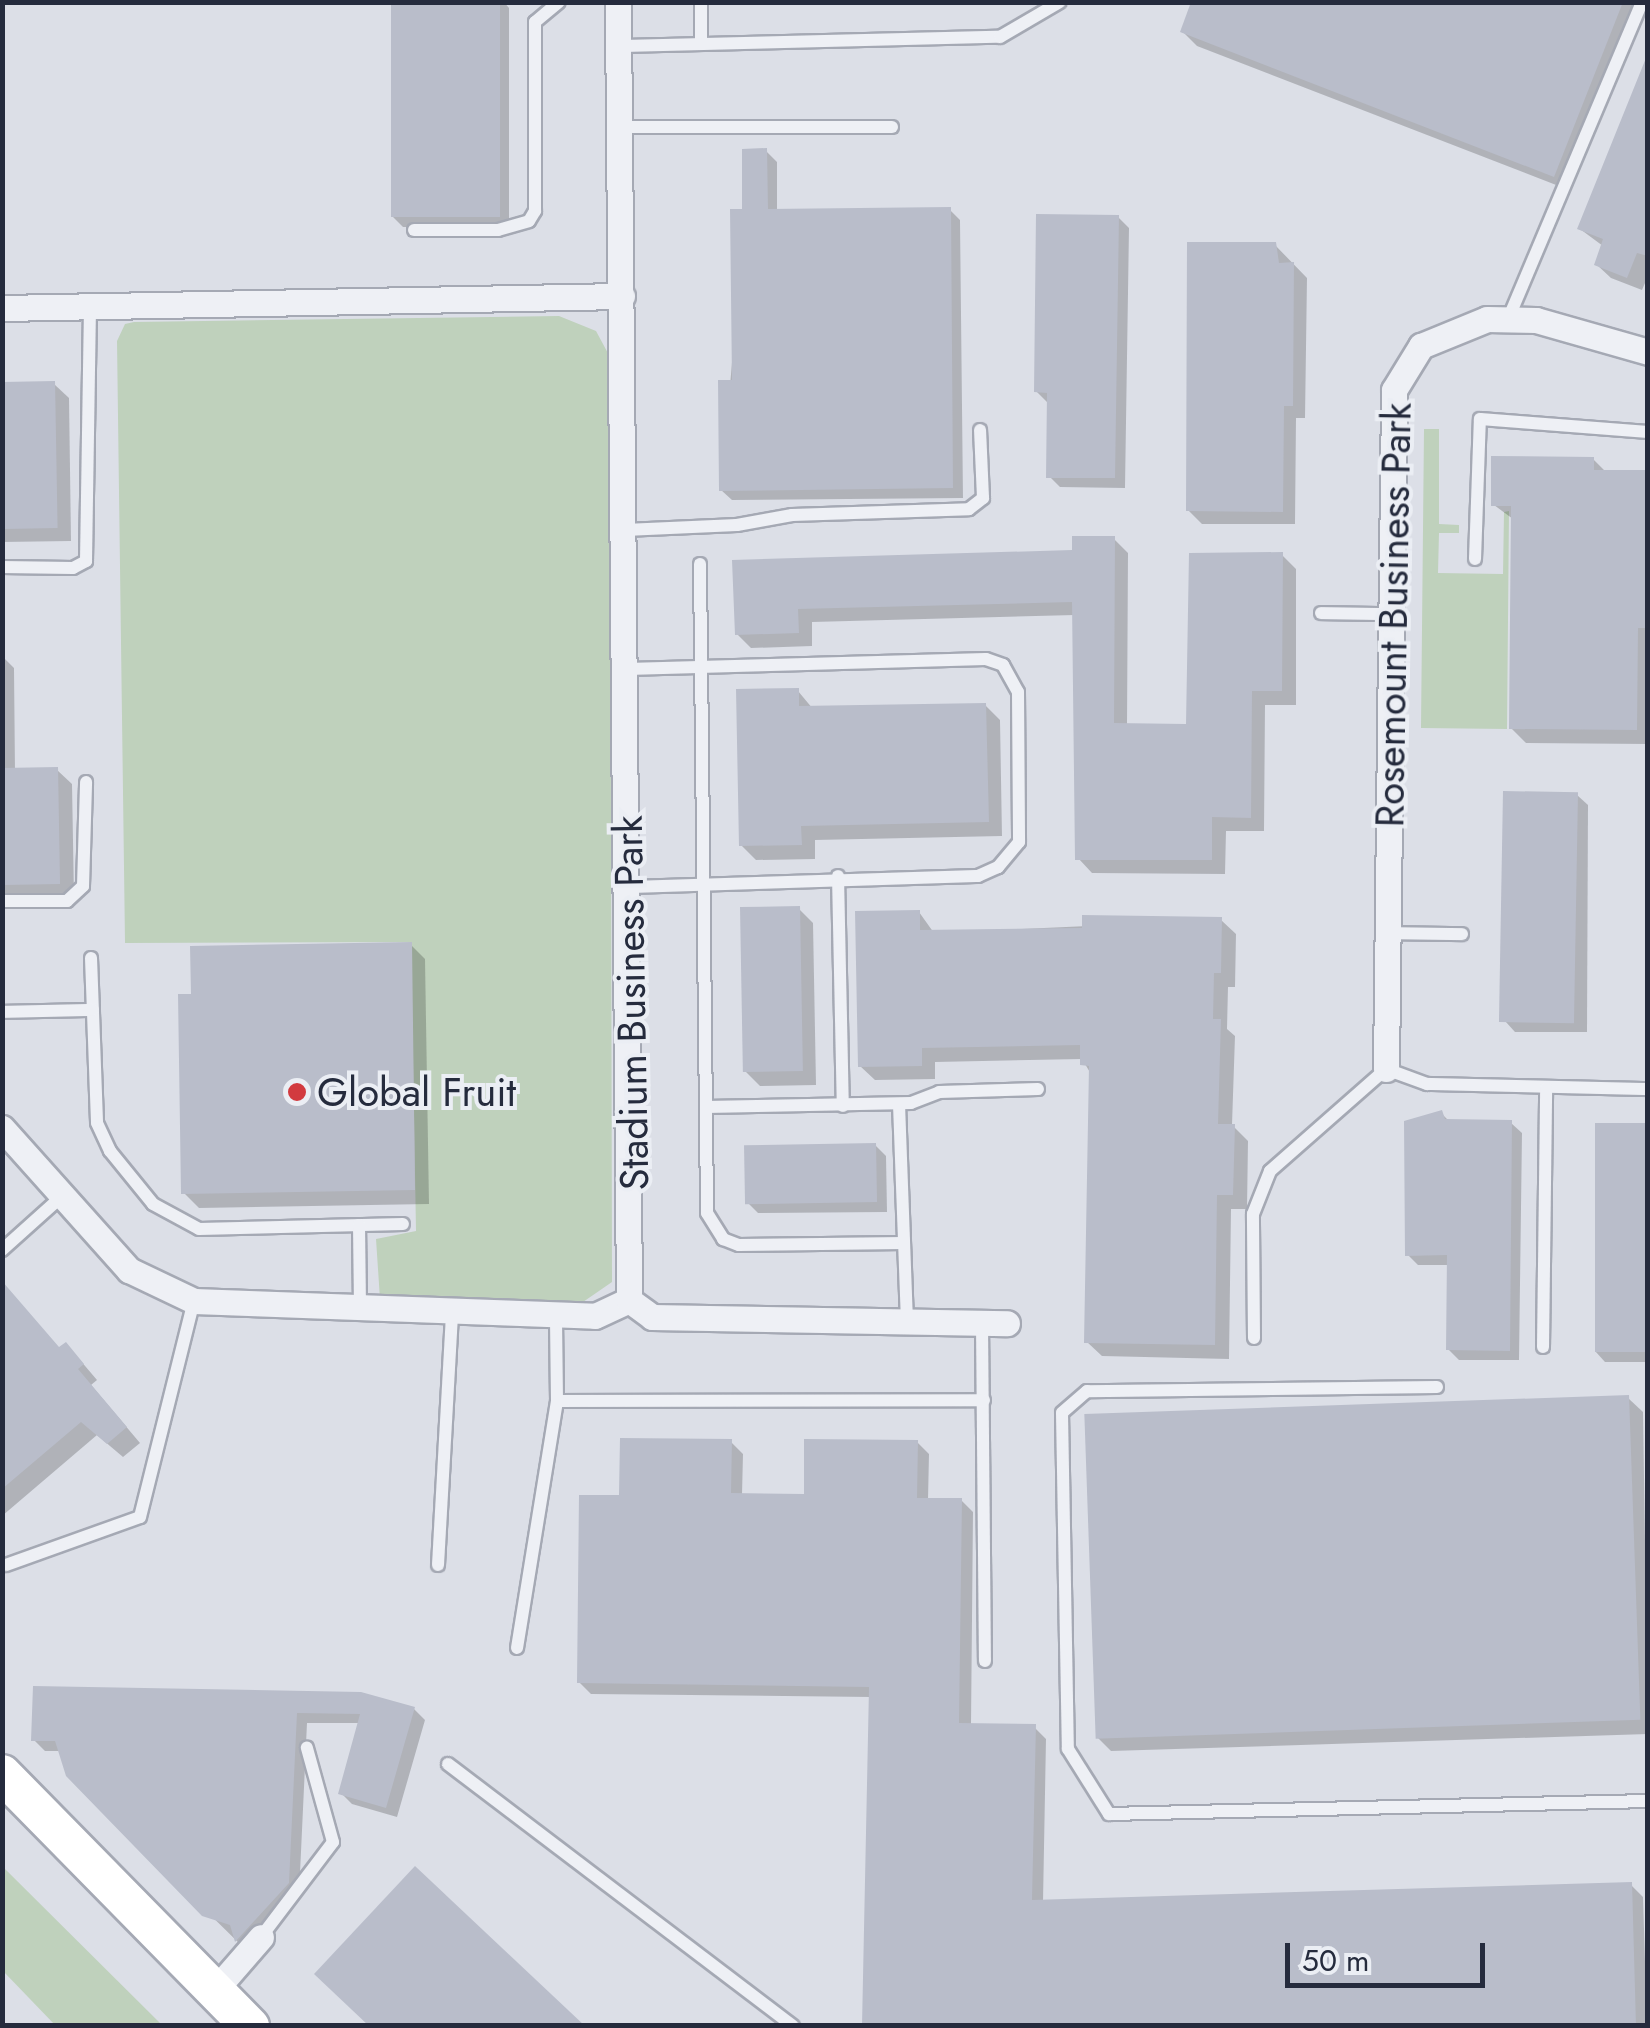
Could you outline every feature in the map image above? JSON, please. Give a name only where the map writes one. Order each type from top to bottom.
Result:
[{"type":"street","name":"Stadium Business Park","points":[[618,2],[629,887],[629,1300]]},
{"type":"street","points":[[2,308],[622,296]]},
{"type":"street","name":"Rosemount Business Park","points":[[1386,1069],[1388,614],[1394,390],[1405,365],[1440,334],[1510,317],[1648,352]]},
{"type":"street","points":[[2,1128],[128,1270],[194,1301],[360,1311],[556,1314],[612,1312],[629,1300],[652,1316],[994,1323]]},
{"type":"street","points":[[2,1774],[250,2026]]},
{"type":"street","points":[[215,1990],[261,1938]]},
{"type":"lane","points":[[414,230],[498,230],[529,221],[536,210],[535,22],[558,2]]},
{"type":"lane","points":[[701,2],[701,44]]},
{"type":"lane","points":[[619,46],[1000,38],[1060,2]]},
{"type":"lane","points":[[1510,317],[1642,2]]},
{"type":"lane","points":[[620,128],[892,127]]},
{"type":"lane","points":[[2,568],[72,568],[86,561],[90,307]]},
{"type":"lane","points":[[1474,559],[1480,420],[1648,432]]},
{"type":"lane","points":[[625,530],[736,524],[792,514],[970,509],[983,498],[980,430]]},
{"type":"lane","points":[[700,564],[708,1213],[723,1239],[739,1244],[904,1243]]},
{"type":"lane","points":[[1321,613],[1388,614]]},
{"type":"lane","points":[[626,669],[986,660],[1014,678],[1019,842],[1011,858],[978,876],[838,876],[629,887]]},
{"type":"lane","points":[[2,901],[67,901],[83,886],[86,782]]},
{"type":"lane","points":[[838,876],[844,1106]]},
{"type":"lane","points":[[1387,934],[1462,934]]},
{"type":"lane","points":[[91,958],[97,1123],[110,1152],[162,1211],[199,1230],[403,1224]]},
{"type":"lane","points":[[2,1012],[93,1010]]},
{"type":"lane","points":[[1254,1338],[1253,1214],[1270,1171],[1386,1069],[1427,1084],[1648,1089]]},
{"type":"lane","points":[[1543,1347],[1546,1088]]},
{"type":"lane","points":[[706,1107],[899,1104],[938,1092],[1038,1090]]},
{"type":"lane","points":[[899,1104],[907,1322]]},
{"type":"lane","points":[[2,1250],[61,1198]]},
{"type":"lane","points":[[359,1225],[360,1311]]},
{"type":"lane","points":[[6,1565],[140,1517],[194,1301]]},
{"type":"lane","points":[[438,1565],[452,1313]]},
{"type":"lane","points":[[517,1648],[557,1401],[556,1314]]},
{"type":"lane","points":[[985,1661],[984,1400],[994,1323]]},
{"type":"lane","points":[[1437,1387],[1087,1391],[1062,1413],[1068,1750],[1109,1814],[1648,1802]]},
{"type":"lane","points":[[557,1401],[984,1400]]},
{"type":"lane","points":[[261,1938],[333,1842],[307,1748]]},
{"type":"lane","points":[[448,1764],[793,2026]]},
{"type":"green space","points":[[559,316],[596,331],[610,357],[612,1282],[583,1302],[380,1299],[376,1239],[416,1231],[411,942],[125,943],[117,341],[125,324],[134,322]]},
{"type":"green space","points":[[1424,429],[1439,429],[1439,524],[1459,525],[1459,533],[1439,533],[1438,573],[1503,574],[1504,512],[1509,511],[1507,729],[1421,728]]},
{"type":"green space","points":[[3,1867],[162,2025],[55,2025],[3,1971]]},
{"type":"building","points":[[391,2],[500,2],[500,217],[391,217]]},
{"type":"building","points":[[1191,2],[1623,2],[1554,177],[1180,32]]},
{"type":"building","points":[[1648,53],[1648,256],[1637,253],[1627,278],[1594,265],[1603,239],[1577,229]]},
{"type":"building","points":[[767,148],[768,209],[951,207],[953,488],[719,491],[718,380],[732,380],[730,209],[742,209],[742,149]]},
{"type":"building","points":[[1036,214],[1119,215],[1115,478],[1046,478],[1047,393],[1034,392]]},
{"type":"building","points":[[1187,242],[1276,242],[1279,263],[1294,262],[1293,406],[1284,406],[1283,512],[1186,511]]},
{"type":"building","points":[[55,381],[58,528],[5,529],[2,382]]},
{"type":"building","points":[[1491,456],[1594,457],[1594,470],[1648,470],[1648,628],[1638,628],[1637,730],[1509,729],[1511,506],[1491,506]]},
{"type":"building","points":[[1072,536],[1115,536],[1114,723],[1186,724],[1189,553],[1283,552],[1282,691],[1252,691],[1251,818],[1212,817],[1212,860],[1075,860],[1072,602],[798,609],[799,633],[735,635],[732,560],[1072,550]]},
{"type":"building","points":[[799,688],[799,706],[986,703],[989,822],[801,826],[802,845],[739,846],[736,689]]},
{"type":"building","points":[[58,767],[60,884],[4,885],[2,768]]},
{"type":"building","points":[[1503,791],[1578,792],[1574,1023],[1499,1022]]},
{"type":"building","points":[[800,906],[803,1071],[743,1072],[740,907]]},
{"type":"building","points":[[920,910],[920,930],[1082,928],[1082,915],[1222,917],[1221,973],[1214,973],[1213,1019],[1221,1019],[1218,1124],[1235,1124],[1233,1195],[1217,1195],[1215,1345],[1084,1343],[1089,1066],[1080,1065],[1080,1045],[922,1048],[922,1066],[858,1067],[855,911]]},
{"type":"building","name":"Global Fruit","points":[[412,942],[415,1190],[181,1194],[178,994],[191,994],[190,946]]},
{"type":"building","points":[[1442,1110],[1445,1119],[1512,1120],[1510,1351],[1446,1350],[1447,1255],[1405,1256],[1404,1121]]},
{"type":"building","points":[[1595,1123],[1648,1123],[1648,1352],[1595,1352]]},
{"type":"building","points":[[876,1143],[877,1202],[745,1204],[744,1145]]},
{"type":"building","points":[[2,1281],[59,1347],[66,1342],[84,1364],[78,1369],[127,1427],[107,1444],[81,1422],[2,1489]]},
{"type":"building","points":[[1629,1395],[1640,1720],[1096,1739],[1084,1414]]},
{"type":"building","points":[[620,1438],[732,1439],[731,1493],[804,1494],[804,1439],[918,1440],[917,1498],[962,1498],[959,1723],[1036,1724],[1032,1900],[1632,1882],[1636,2026],[862,2026],[869,1687],[577,1683],[579,1495],[619,1495]]},
{"type":"building","points":[[33,1686],[361,1692],[415,1707],[386,1808],[338,1794],[360,1714],[297,1713],[289,1883],[235,1942],[230,1925],[202,1916],[66,1776],[55,1741],[31,1741]]},
{"type":"building","points":[[415,1866],[585,2026],[369,2026],[314,1974]]},
{"type":"place","name":"Global Fruit","points":[[297,1092]]}]
